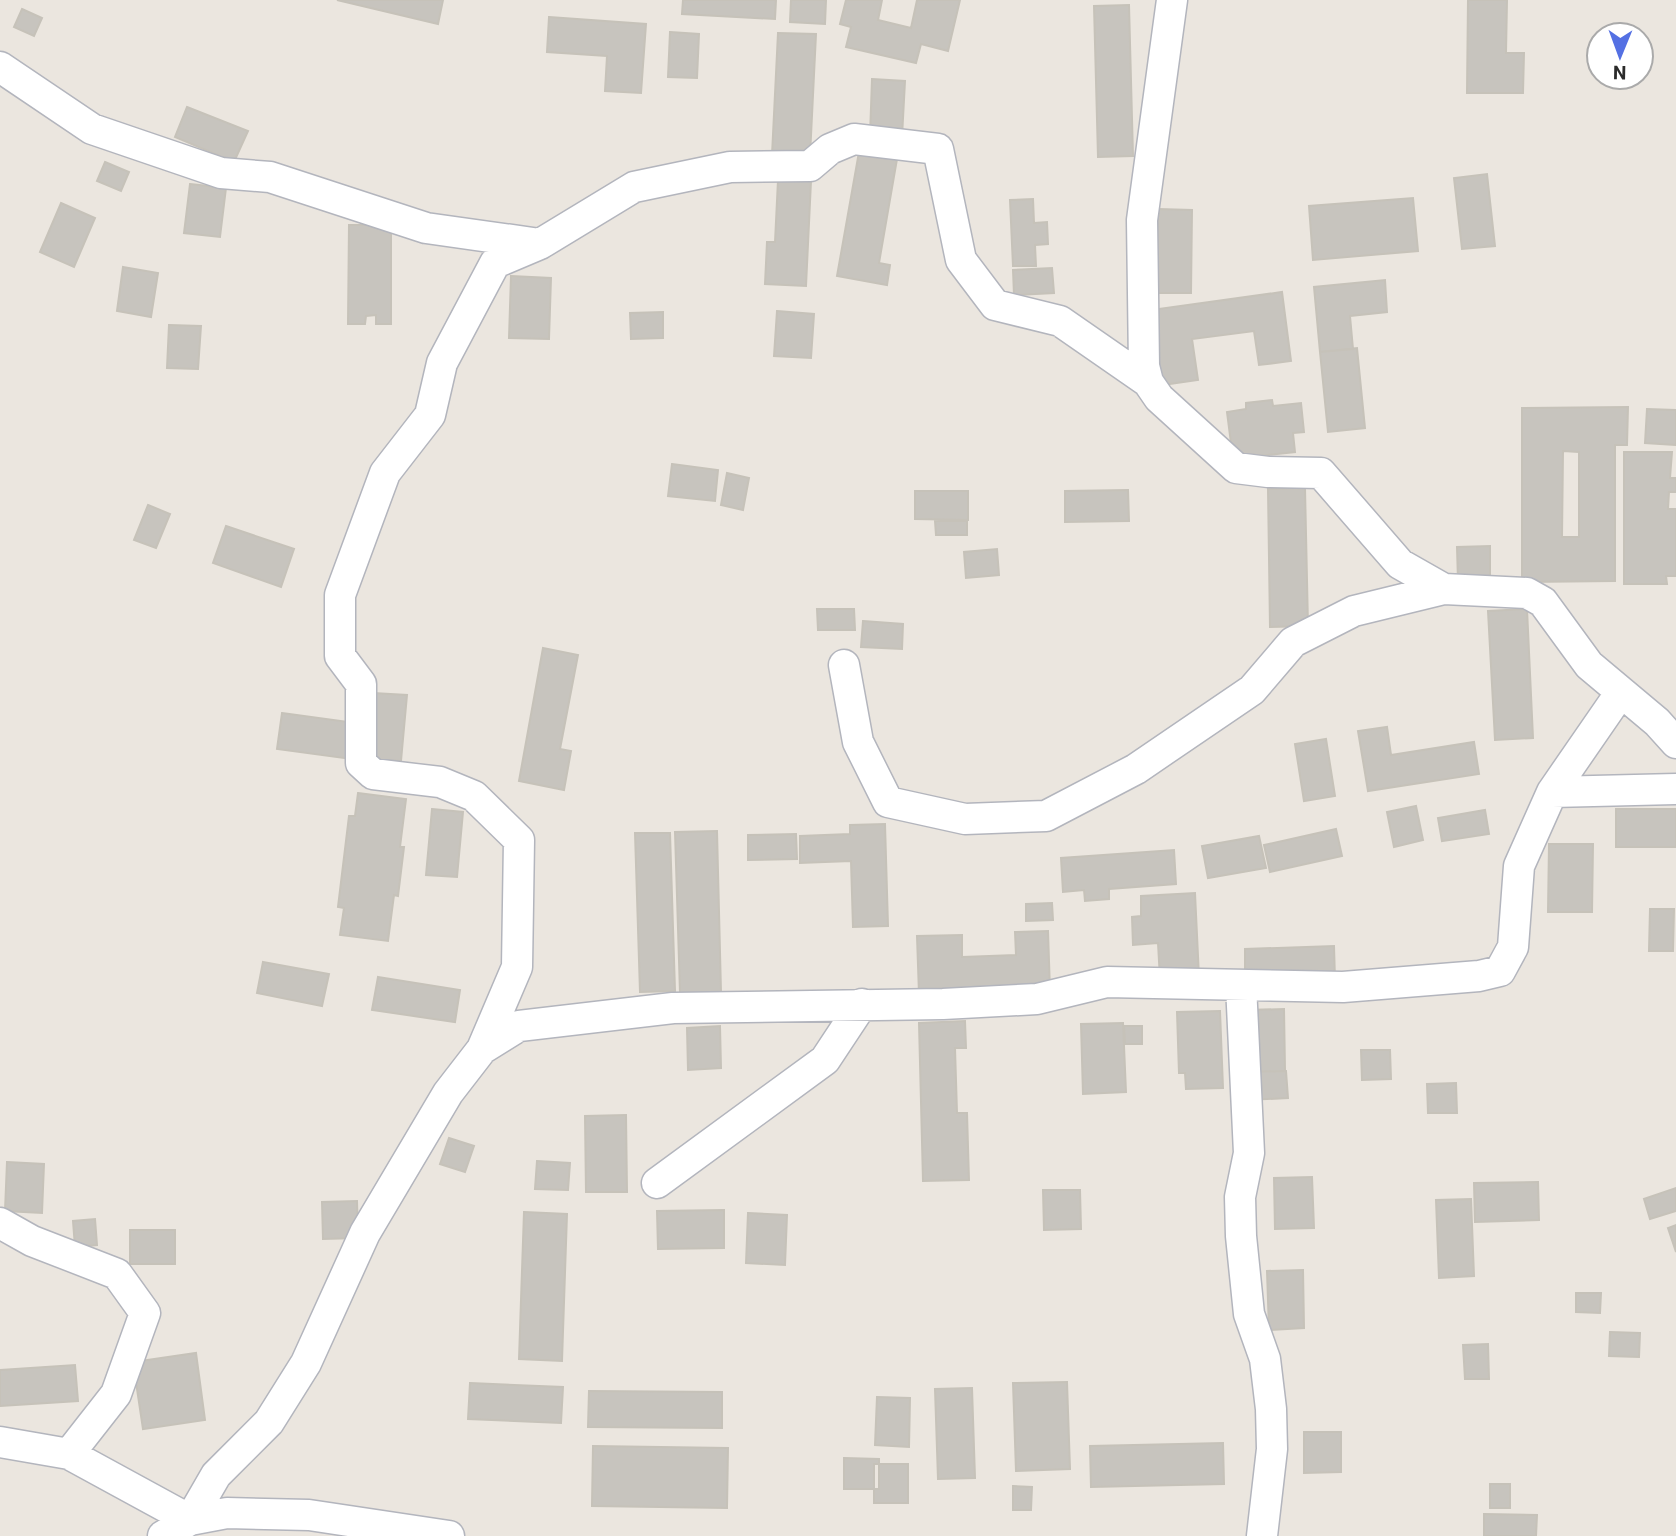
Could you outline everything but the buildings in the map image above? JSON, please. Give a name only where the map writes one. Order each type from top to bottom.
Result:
[{"type":"street","points":[[1172,0],[1142,220],[1144,366],[1148,382],[1159,398],[1236,468],[1268,472],[1321,473],[1400,564],[1444,589]]},
{"type":"street","points":[[0,67],[92,129],[221,173],[270,177],[426,228],[540,244]]},
{"type":"street","points":[[190,1520],[216,1475],[269,1422],[300,1373],[365,1233],[448,1093],[482,1049],[517,967],[519,840],[474,796],[440,782],[373,774],[360,763],[361,684],[340,656],[340,595],[385,473],[430,415],[442,362],[495,263],[540,244],[634,187],[730,167],[810,166],[830,149],[854,139],[938,149],[961,260],[995,305],[1060,321],[1148,382]]},
{"type":"street","points":[[844,665],[858,742],[888,802],[965,819],[1046,816],[1136,769],[1252,691],[1293,642],[1354,611],[1444,589],[1527,593],[1543,602],[1589,666],[1657,722],[1676,743]]},
{"type":"street","points":[[482,1049],[519,1026],[673,1008],[943,1004],[1037,999],[1107,982],[1343,987],[1479,976],[1500,971],[1513,947],[1518,866],[1552,792],[1621,692]]},
{"type":"street","points":[[1552,792],[1676,789]]},
{"type":"street","points":[[1241,985],[1249,1153],[1240,1197],[1241,1236],[1249,1314],[1265,1359],[1271,1409],[1272,1450],[1262,1536]]},
{"type":"street","points":[[657,1183],[825,1060],[862,1004]]},
{"type":"street","points":[[0,1223],[32,1241],[117,1274],[145,1313],[116,1394],[69,1454]]},
{"type":"street","points":[[0,1442],[69,1454],[190,1520]]},
{"type":"street","points":[[163,1536],[190,1520],[227,1513],[309,1515],[449,1536]]}]
